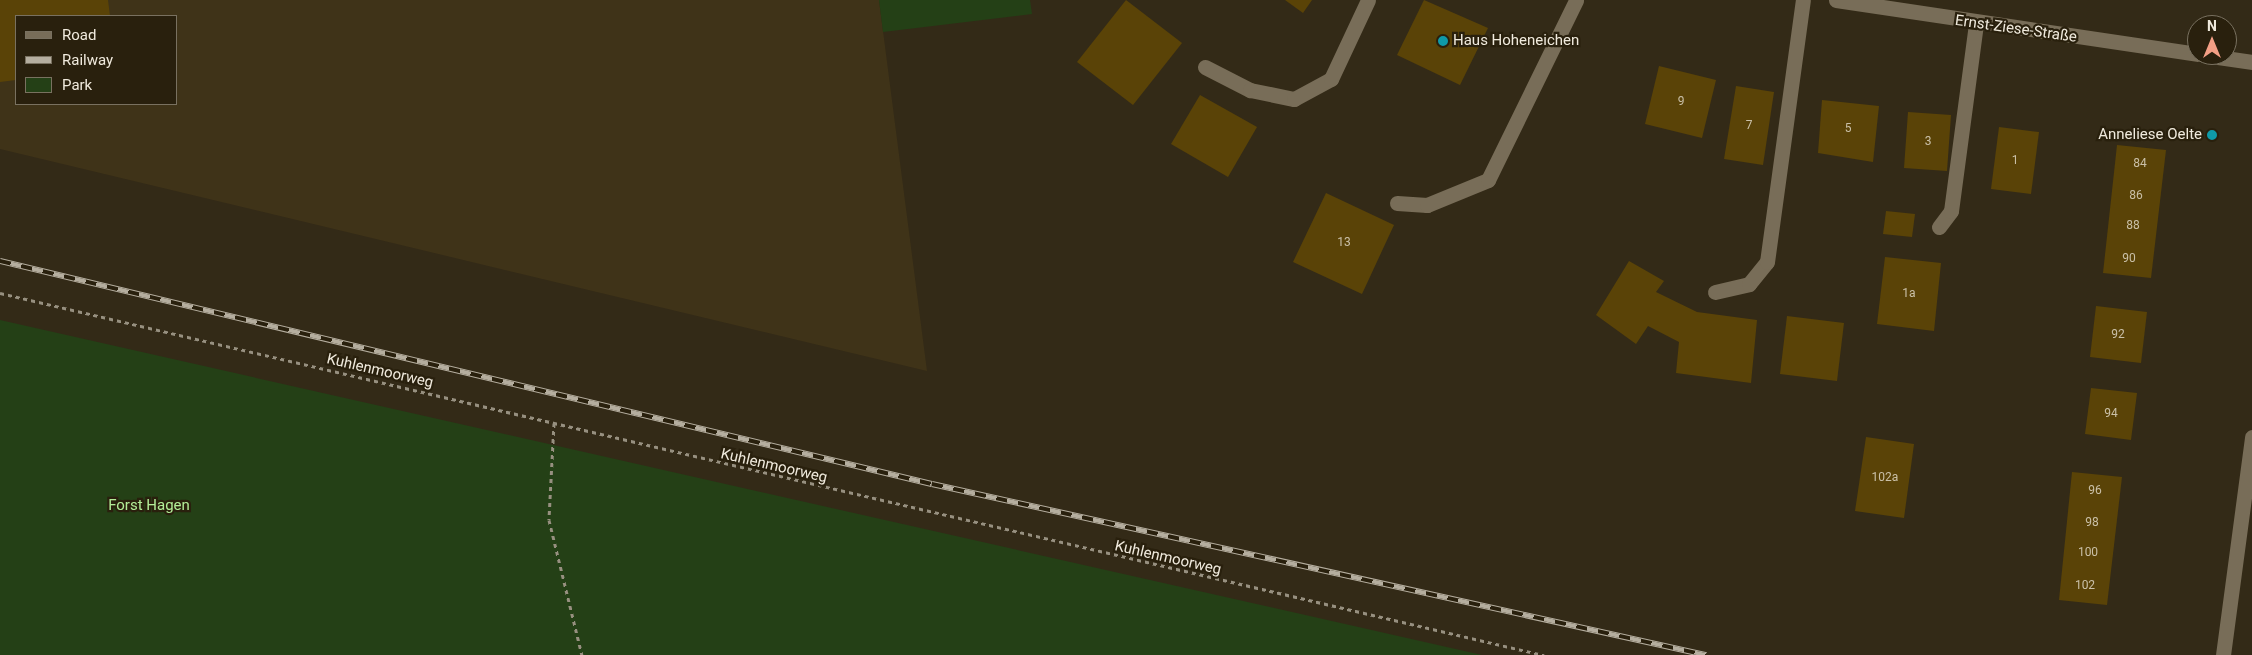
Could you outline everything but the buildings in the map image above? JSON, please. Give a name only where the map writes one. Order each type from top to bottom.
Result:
[{"type":"street","points":[[1205,67],[1250,90],[1294,99],[1332,79],[1368,0]]},
{"type":"street","points":[[1397,203],[1427,205],[1488,180],[1576,0]]},
{"type":"street","points":[[1715,292],[1750,284],[1767,262],[1803,0]]},
{"type":"street","name":"Ernst-Ziese-Straße","points":[[1836,0],[1976,24],[2187,53]]},
{"type":"street","points":[[1939,227],[1951,211],[1976,24]]},
{"type":"street","points":[[2237,60],[2252,62]]},
{"type":"street","points":[[2223,655],[2252,437]]},
{"type":"path","name":"Kuhlenmoorweg","points":[[0,293],[1544,655]]},
{"type":"path","points":[[554,423],[549,520],[582,655]]},
{"type":"shaded area","points":[[0,0],[879,0],[927,371],[0,149]]},
{"type":"green space","points":[[879,0],[1030,0],[1032,14],[883,32]]},
{"type":"green space","name":"Forst Hagen","points":[[0,320],[1482,655],[0,655]]},
{"type":"railway","points":[[0,261],[932,484],[1706,655]]},
{"type":"place","name":"Haus Hoheneichen","points":[[1443,41]]},
{"type":"place","name":"Anneliese Oelte","points":[[2212,135]]}]
